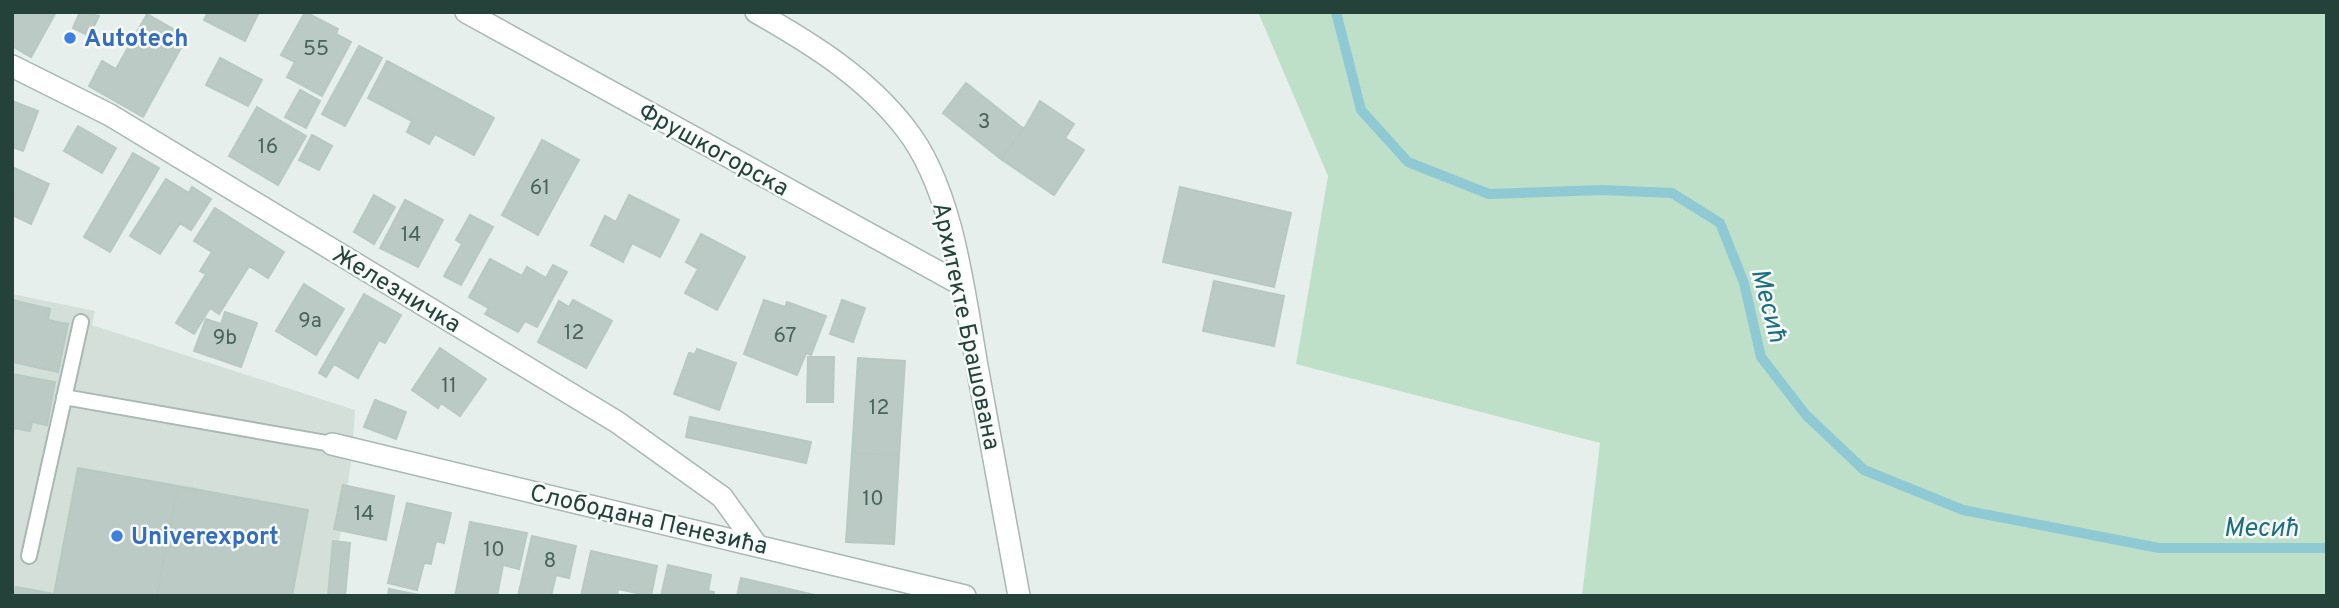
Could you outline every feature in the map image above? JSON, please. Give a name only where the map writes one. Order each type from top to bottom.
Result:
[{"type":"street","name":"Фрушкогорска","points":[[466,12],[962,285]]},
{"type":"street","name":"Архитекте Брашована","points":[[756,12],[809,42],[873,90],[908,131],[942,197],[962,285],[1019,596]]},
{"type":"street","name":"Железничка","points":[[12,66],[110,115],[617,422],[722,497],[756,544]]},
{"type":"street","name":"Слободана Пенезића","points":[[332,444],[965,596]]},
{"type":"lane","points":[[29,556],[81,322]]},
{"type":"lane","points":[[64,397],[332,444]]},
{"type":"shaded area","points":[[12,294],[95,311],[92,325],[355,410],[352,456],[331,596],[12,596]]},
{"type":"green space","points":[[1258,12],[2327,12],[2327,596],[1582,596],[1600,443],[1296,364],[1328,176]]},
{"type":"building","points":[[12,12],[56,12],[31,57],[12,46]]},
{"type":"building","points":[[80,12],[99,16],[89,36],[73,28]]},
{"type":"building","points":[[208,12],[259,12],[245,41],[204,20]]},
{"type":"building","points":[[305,12],[338,29],[336,34],[351,42],[322,96],[287,77],[295,62],[281,55]]},
{"type":"building","points":[[147,14],[187,37],[143,117],[89,86],[102,61],[116,69]]},
{"type":"building","points":[[359,46],[382,58],[345,126],[322,114]]},
{"type":"building","points":[[220,58],[262,80],[248,106],[206,85]]},
{"type":"building","points":[[387,61],[494,118],[474,155],[435,134],[429,144],[407,132],[412,121],[368,98]]},
{"type":"building","points":[[966,83],[1024,129],[1001,159],[943,113]]},
{"type":"building","points":[[300,90],[320,101],[306,128],[285,117]]},
{"type":"building","points":[[12,101],[38,111],[23,151],[12,147]]},
{"type":"building","points":[[1040,101],[1074,124],[1065,138],[1084,150],[1054,195],[1001,159],[1024,129]]},
{"type":"building","points":[[257,107],[306,136],[278,185],[229,156]]},
{"type":"building","points":[[78,126],[116,148],[102,173],[64,151]]},
{"type":"building","points":[[312,135],[332,146],[319,170],[299,160]]},
{"type":"building","points":[[542,140],[579,160],[538,235],[502,215]]},
{"type":"building","points":[[133,153],[159,168],[110,252],[84,237]]},
{"type":"building","points":[[12,167],[49,184],[31,224],[12,215],[15,193],[12,192]]},
{"type":"building","points":[[166,179],[189,193],[192,187],[211,199],[191,230],[180,223],[160,254],[130,236]]},
{"type":"building","points":[[1180,187],[1291,213],[1274,287],[1163,262]]},
{"type":"building","points":[[374,195],[395,207],[374,244],[354,232]]},
{"type":"building","points":[[629,195],[679,220],[660,257],[632,243],[623,262],[591,245],[605,216],[616,222]]},
{"type":"building","points":[[405,200],[443,220],[418,267],[380,248]]},
{"type":"building","points":[[215,208],[284,252],[268,278],[249,266],[219,314],[210,308],[194,334],[176,323],[206,274],[200,271],[212,252],[194,241]]},
{"type":"building","points":[[470,215],[493,227],[461,285],[444,276],[462,244],[456,240]]},
{"type":"building","points":[[701,234],[745,257],[717,310],[685,293],[698,269],[686,262]]},
{"type":"building","points":[[490,259],[522,276],[527,267],[546,278],[553,265],[567,272],[537,327],[525,321],[518,332],[485,314],[489,308],[469,297]]},
{"type":"building","points":[[1214,281],[1284,296],[1274,346],[1203,331]]},
{"type":"building","points":[[304,284],[344,309],[316,355],[276,331]]},
{"type":"building","points":[[364,294],[401,315],[385,343],[379,340],[358,378],[334,364],[326,377],[319,373]]},
{"type":"building","points":[[12,300],[50,309],[48,320],[68,324],[58,372],[12,362]]},
{"type":"building","points":[[573,300],[612,321],[586,368],[538,342],[559,301],[569,307]]},
{"type":"building","points":[[764,300],[785,307],[787,302],[826,316],[811,355],[806,353],[797,375],[744,354]]},
{"type":"building","points":[[842,300],[865,308],[853,342],[830,334]]},
{"type":"building","points":[[225,312],[257,323],[241,367],[194,351],[206,319],[221,324]]},
{"type":"building","points":[[440,348],[486,379],[460,416],[441,403],[438,408],[412,390]]},
{"type":"building","points":[[697,349],[736,363],[719,410],[674,394],[689,353],[695,354]]},
{"type":"building","points":[[808,357],[834,357],[833,402],[807,402]]},
{"type":"building","points":[[858,358],[905,361],[899,455],[852,453]]},
{"type":"building","points":[[12,374],[55,382],[47,425],[32,422],[30,431],[14,428],[12,439]]},
{"type":"building","points":[[375,400],[406,412],[396,439],[364,427]]},
{"type":"building","points":[[690,417],[811,442],[806,463],[686,437]]},
{"type":"building","points":[[852,453],[899,455],[894,544],[846,542]]},
{"type":"building","name":"Univerexport","points":[[78,468],[178,486],[157,596],[14,596],[16,587],[54,594]]},
{"type":"building","points":[[343,485],[394,496],[386,540],[334,529]]},
{"type":"building","points":[[178,486],[308,510],[292,596],[157,596]]},
{"type":"building","points":[[407,503],[451,513],[444,543],[436,541],[431,564],[424,563],[417,590],[388,583]]},
{"type":"building","points":[[470,522],[527,533],[519,569],[503,565],[497,596],[455,596]]},
{"type":"building","points":[[532,536],[576,546],[569,578],[556,575],[551,596],[518,596]]},
{"type":"building","points":[[333,541],[350,543],[345,596],[328,596]]},
{"type":"building","points":[[591,551],[657,566],[651,596],[618,589],[617,596],[581,596]]},
{"type":"building","points":[[668,565],[711,575],[708,591],[714,592],[713,596],[661,596]]},
{"type":"building","points":[[741,578],[819,596],[737,596]]},
{"type":"building","points":[[389,589],[424,596],[388,596]]},
{"type":"waterway","name":"Месић","points":[[1336,12],[1361,110],[1408,162],[1489,194],[1602,190],[1672,193],[1720,223],[1744,283],[1761,357],[1806,415],[1864,470],[1963,510],[2159,548],[2327,548]]},
{"type":"place","name":"Autotech","points":[[70,38]]},
{"type":"place","name":"Univerexport","points":[[117,536]]}]
